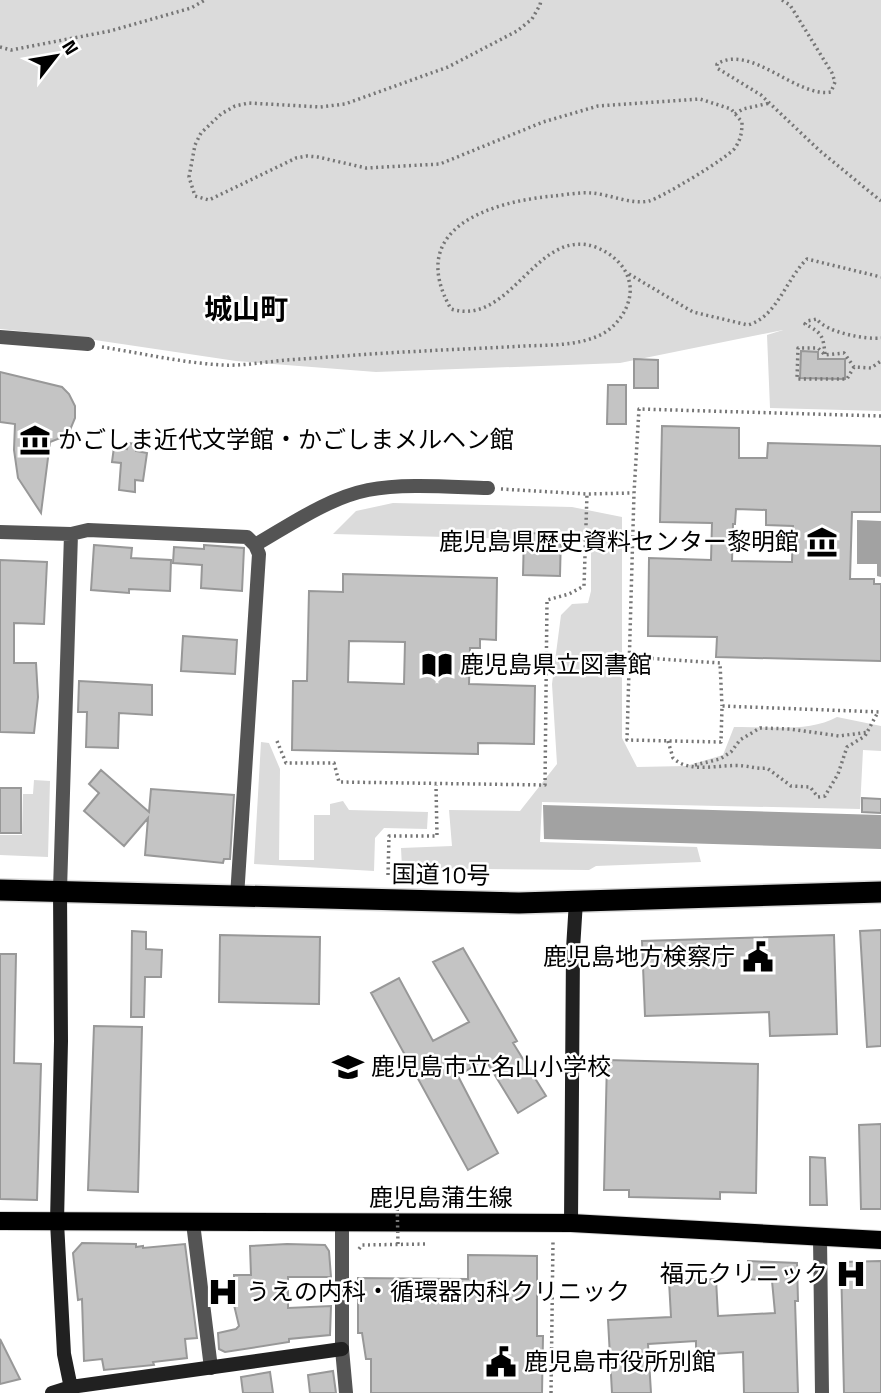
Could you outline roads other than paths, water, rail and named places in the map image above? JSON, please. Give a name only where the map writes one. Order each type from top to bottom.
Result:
[{"type":"highway","name":"国道10号","points":[[0,890],[519,903],[881,892]]},
{"type":"main road","name":"鹿児島蒲生線","points":[[0,1221],[571,1223],[881,1240]]},
{"type":"street","points":[[0,337],[88,344]]},
{"type":"street","points":[[255,545],[326,506],[369,490],[435,486],[488,488]]},
{"type":"street","points":[[0,532],[71,534],[88,530],[247,537],[255,545],[260,554],[237,897]]},
{"type":"street","points":[[71,534],[60,890],[61,1041],[57,1222],[64,1354],[72,1390]]},
{"type":"street","points":[[571,1223],[573,949],[576,901]]},
{"type":"street","points":[[193,1223],[211,1368]]},
{"type":"street","points":[[342,1223],[342,1349],[346,1393]]},
{"type":"street","points":[[820,1238],[822,1393]]},
{"type":"street","points":[[52,1393],[342,1349]]},
{"type":"place","name":"かごしま近代文学館・かごしまメルヘン館","points":[[35,440]]},
{"type":"place","name":"鹿児島県歴史資料センター黎明館","points":[[822,542]]},
{"type":"place","name":"鹿児島県立図書館","points":[[437,665]]},
{"type":"place","name":"鹿児島地方検察庁","points":[[758,957]]},
{"type":"place","name":"鹿児島市立名山小学校","points":[[348,1067]]},
{"type":"place","name":"福元クリニック","points":[[851,1274]]},
{"type":"place","name":"うえの内科・循環器内科クリニック","points":[[223,1292]]},
{"type":"place","name":"鹿児島市役所別館","points":[[501,1362]]},
{"type":"district","name":"城山町","points":[[246,309]]}]
